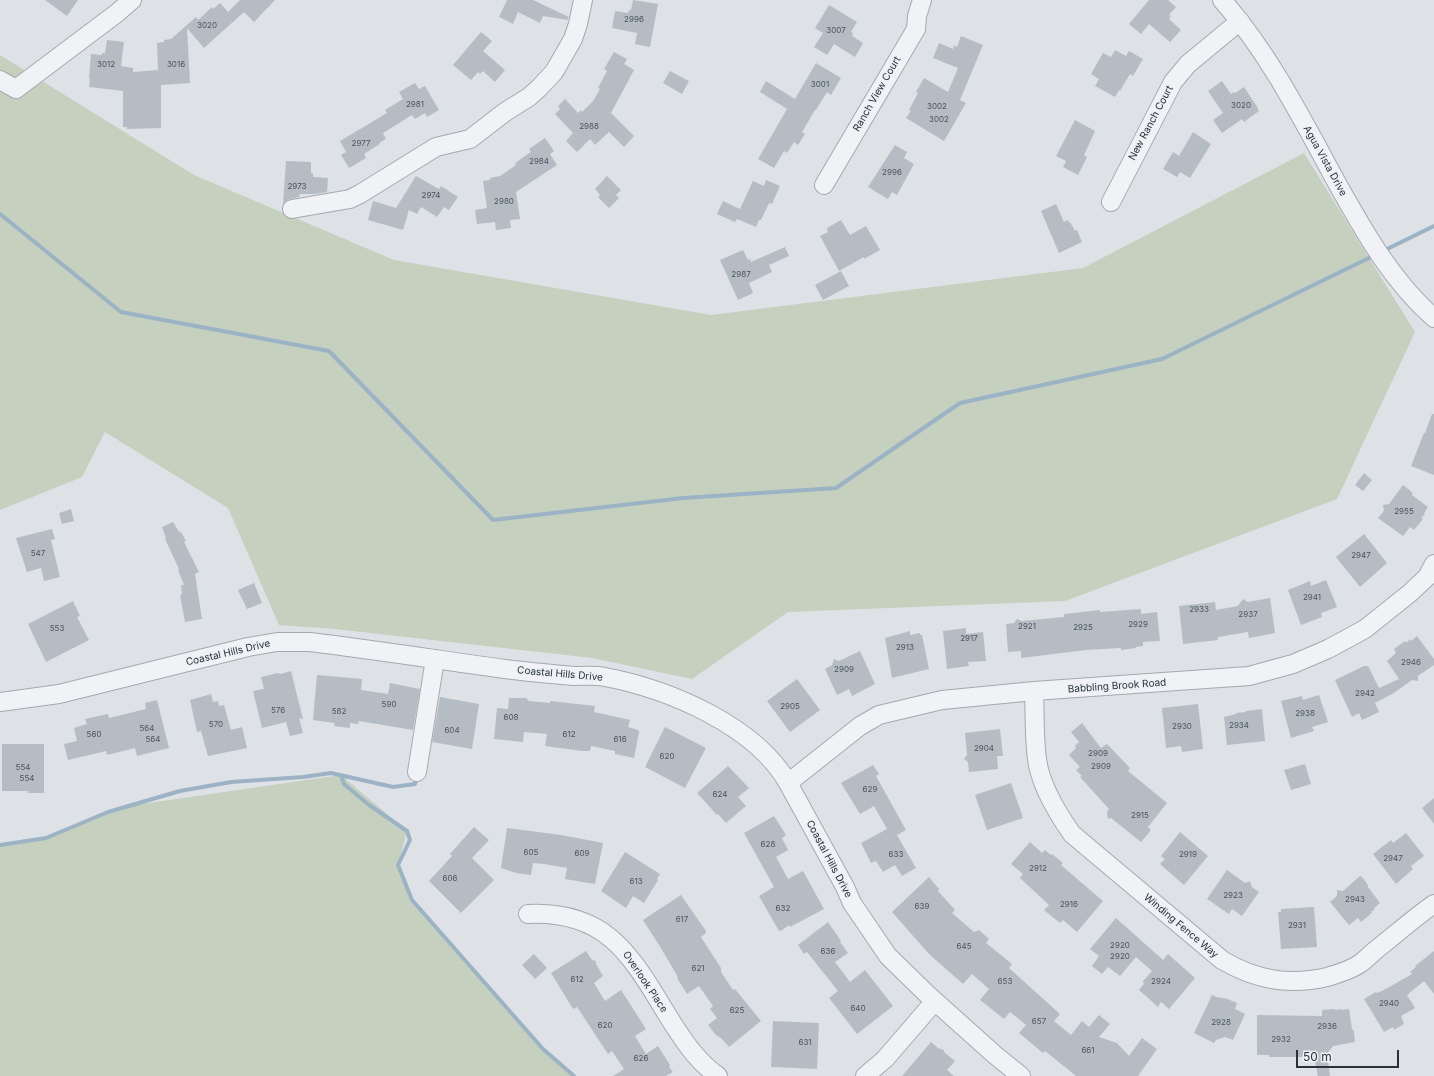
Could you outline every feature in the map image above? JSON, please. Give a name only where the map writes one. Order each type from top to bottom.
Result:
[{"type":"street","points":[[0,80],[16,89],[132,0]]},
{"type":"street","points":[[292,209],[350,199],[436,147],[470,139],[505,112],[529,97],[554,72],[573,39],[583,0]]},
{"type":"street","name":"Ranch View Court","points":[[824,185],[916,29],[917,16],[922,0]]},
{"type":"street","name":"Agua Vista Drive","points":[[1222,0],[1240,21],[1287,92],[1377,252],[1402,285],[1434,318]]},
{"type":"street","name":"New Ranch Court","points":[[1111,202],[1173,82],[1188,64],[1240,21]]},
{"type":"street","name":"Babbling Brook Road","points":[[788,783],[860,726],[879,715],[942,700],[1034,691],[1249,676],[1271,671],[1314,655],[1365,629],[1410,593],[1427,577],[1434,564]]},
{"type":"street","name":"Coastal Hills Drive","points":[[0,702],[59,694],[248,647],[277,642],[310,642],[507,669],[574,676],[603,677],[654,690],[698,708],[734,729],[771,758],[780,769],[788,783],[852,902],[888,956],[935,1001],[995,1055],[1021,1076]]},
{"type":"street","points":[[417,772],[435,659]]},
{"type":"street","name":"Winding Fence Way","points":[[1034,691],[1037,760],[1041,775],[1056,809],[1072,834],[1222,960],[1235,967],[1256,976],[1293,982],[1313,980],[1333,975],[1360,963],[1434,904]]},
{"type":"street","name":"Overlook Place","points":[[528,914],[542,913],[569,917],[595,927],[612,939],[632,959],[686,1044],[700,1061],[718,1076]]},
{"type":"street","points":[[865,1076],[885,1059],[935,1001]]},
{"type":"green space","points":[[0,55],[194,175],[394,260],[711,315],[1083,268],[1304,153],[1415,332],[1337,499],[1065,601],[788,612],[692,679],[592,658],[335,629],[279,625],[228,508],[105,432],[82,477],[0,510]]},
{"type":"green space","points":[[341,775],[407,831],[398,865],[412,900],[543,1049],[573,1076],[0,1076],[0,844],[46,838],[128,806]]},
{"type":"building","points":[[45,0],[78,0],[67,16]]},
{"type":"building","points":[[240,0],[275,0],[254,22],[244,12],[204,48],[187,28],[190,83],[161,85],[161,128],[127,129],[127,127],[123,127],[123,91],[89,87],[91,54],[102,55],[102,53],[105,53],[107,40],[124,42],[121,66],[133,68],[133,72],[158,70],[157,43],[171,39],[196,17],[198,20],[212,7],[213,9],[220,3],[228,12]]},
{"type":"building","points":[[507,0],[533,0],[569,17],[568,20],[543,16],[540,23],[518,12],[513,24],[499,17]]},
{"type":"building","points":[[633,0],[658,4],[650,47],[635,44],[637,33],[612,28],[615,11],[628,13],[629,10],[631,10]]},
{"type":"building","points":[[1149,0],[1168,0],[1176,7],[1169,15],[1171,16],[1169,19],[1181,30],[1170,42],[1149,24],[1141,34],[1129,24]]},
{"type":"building","points":[[829,5],[857,22],[851,32],[853,33],[852,36],[863,43],[855,57],[834,44],[827,55],[814,47],[823,33],[815,28]]},
{"type":"building","points":[[481,32],[492,41],[483,51],[505,70],[495,82],[483,71],[480,74],[478,72],[471,80],[453,65]]},
{"type":"building","points":[[961,36],[983,45],[960,100],[966,103],[944,141],[906,118],[911,111],[909,110],[918,93],[916,92],[924,78],[948,92],[958,68],[933,58],[939,43],[953,49],[954,45],[957,47]]},
{"type":"building","points":[[1115,50],[1126,56],[1129,51],[1143,59],[1133,76],[1130,74],[1115,97],[1095,86],[1099,79],[1091,74],[1103,53],[1111,57]]},
{"type":"building","points":[[614,52],[627,59],[624,64],[634,70],[611,113],[634,136],[624,147],[609,132],[595,145],[590,139],[577,152],[566,141],[573,133],[555,114],[560,109],[558,106],[565,99],[578,113],[581,110],[582,112],[593,101],[600,89],[598,88],[607,71],[604,69]]},
{"type":"building","points":[[816,63],[841,78],[831,95],[827,92],[815,110],[802,132],[805,134],[798,145],[794,142],[787,153],[784,151],[774,168],[758,159],[787,109],[760,92],[766,81],[795,99]]},
{"type":"building","points":[[670,71],[689,81],[682,94],[663,83]]},
{"type":"building","points":[[1222,81],[1231,94],[1244,87],[1259,111],[1244,122],[1242,119],[1222,133],[1213,120],[1223,113],[1208,91]]},
{"type":"building","points":[[415,83],[419,89],[425,86],[439,110],[427,117],[425,113],[415,119],[412,115],[383,133],[386,139],[364,154],[366,158],[349,168],[341,155],[346,152],[340,141],[387,113],[385,110],[403,99],[399,92]]},
{"type":"building","points":[[1075,120],[1095,131],[1084,155],[1087,157],[1078,175],[1063,167],[1066,161],[1056,156]]},
{"type":"building","points":[[1193,132],[1211,144],[1190,178],[1180,172],[1177,177],[1163,169],[1173,152],[1179,156]]},
{"type":"building","points":[[545,138],[554,151],[550,154],[557,165],[516,192],[520,219],[510,220],[511,228],[496,230],[495,222],[477,224],[475,210],[487,208],[483,181],[500,176],[516,165],[515,163],[531,152],[529,149]]},
{"type":"building","points":[[895,145],[907,152],[904,158],[914,164],[897,195],[892,192],[888,199],[868,187]]},
{"type":"building","points":[[286,161],[311,162],[311,173],[313,173],[313,177],[328,178],[327,192],[300,194],[299,197],[290,199],[283,204]]},
{"type":"building","points":[[416,176],[439,189],[441,186],[458,197],[449,210],[444,207],[437,217],[421,207],[417,214],[409,210],[403,230],[368,220],[373,201],[396,208]]},
{"type":"building","points":[[607,176],[621,190],[616,195],[619,198],[609,208],[598,197],[600,195],[595,189]]},
{"type":"building","points":[[766,180],[780,186],[772,204],[769,203],[756,227],[737,219],[735,222],[717,214],[723,201],[740,209],[753,181],[764,186]]},
{"type":"building","points":[[1056,204],[1064,222],[1068,220],[1069,223],[1070,222],[1075,231],[1077,230],[1082,242],[1059,253],[1041,211]]},
{"type":"building","points":[[841,220],[850,235],[866,226],[880,250],[839,271],[820,236],[828,232],[827,228]]},
{"type":"building","points":[[785,247],[789,256],[769,265],[772,272],[749,283],[753,293],[738,300],[720,260],[743,250],[748,260],[750,259],[751,262]]},
{"type":"building","points":[[841,271],[849,286],[823,300],[815,285]]},
{"type":"building","points":[[1432,414],[1434,414],[1434,475],[1411,466]]},
{"type":"building","points":[[1364,473],[1372,480],[1363,491],[1355,485]]},
{"type":"building","points":[[1403,485],[1412,492],[1412,495],[1428,507],[1424,513],[1425,514],[1421,518],[1423,519],[1414,530],[1410,527],[1403,536],[1378,518],[1384,511],[1383,505],[1389,504]]},
{"type":"building","points":[[71,509],[74,521],[62,524],[59,513]]},
{"type":"building","points":[[173,522],[186,541],[184,542],[199,572],[195,574],[202,619],[185,622],[180,595],[182,594],[181,585],[184,585],[178,570],[179,569],[165,539],[166,538],[162,527]]},
{"type":"building","points":[[52,529],[55,539],[51,540],[60,577],[44,581],[41,568],[27,572],[16,538]]},
{"type":"building","points":[[1364,534],[1387,563],[1360,587],[1336,557]]},
{"type":"building","points":[[1326,580],[1337,607],[1321,613],[1322,617],[1301,625],[1288,590],[1310,581],[1311,586]]},
{"type":"building","points":[[254,583],[262,603],[247,609],[238,590]]},
{"type":"building","points":[[1270,598],[1275,633],[1249,638],[1248,632],[1218,637],[1218,640],[1183,644],[1179,606],[1215,602],[1216,610],[1238,606],[1243,599],[1248,602]]},
{"type":"building","points":[[73,601],[80,616],[77,617],[89,640],[46,662],[28,624]]},
{"type":"building","points":[[1141,609],[1141,614],[1157,612],[1160,641],[1143,642],[1143,646],[1121,650],[1121,648],[1086,650],[1021,658],[1021,651],[1008,652],[1006,624],[1014,623],[1017,619],[1022,621],[1064,617],[1064,614],[1100,610],[1100,612]]},
{"type":"building","points":[[966,628],[966,634],[983,632],[986,661],[968,662],[969,666],[947,669],[943,631]]},
{"type":"building","points":[[910,631],[910,635],[920,633],[920,635],[922,635],[929,669],[892,678],[885,638]]},
{"type":"building","points":[[1417,636],[1434,659],[1434,665],[1418,676],[1418,681],[1412,680],[1394,693],[1375,703],[1379,712],[1362,720],[1359,713],[1352,717],[1335,680],[1364,666],[1368,666],[1379,688],[1399,679],[1387,661],[1396,653],[1394,649],[1405,641],[1406,643],[1410,639],[1411,641]]},
{"type":"building","points":[[860,651],[875,684],[852,696],[849,689],[837,695],[825,669],[832,665],[834,659],[839,661]]},
{"type":"building","points":[[291,671],[303,719],[299,718],[303,733],[290,736],[286,722],[262,728],[253,691],[264,689],[261,677]]},
{"type":"building","points":[[317,675],[362,679],[361,690],[388,694],[390,683],[420,689],[413,730],[359,721],[358,724],[350,723],[350,728],[334,726],[335,723],[313,720]]},
{"type":"building","points":[[797,679],[820,710],[790,732],[767,701]]},
{"type":"building","points":[[211,694],[213,702],[218,701],[219,706],[224,705],[231,730],[242,727],[247,748],[208,756],[201,731],[197,732],[190,700]]},
{"type":"building","points":[[1319,695],[1328,722],[1312,727],[1314,731],[1291,738],[1281,701],[1302,696],[1303,700]]},
{"type":"building","points":[[440,697],[479,704],[472,749],[432,742]]},
{"type":"building","points":[[509,698],[526,698],[529,701],[550,703],[550,701],[595,706],[594,712],[630,720],[628,727],[638,730],[639,732],[634,758],[615,754],[615,751],[591,746],[590,751],[582,751],[545,746],[547,734],[524,732],[523,742],[494,739],[497,708],[508,709]]},
{"type":"building","points":[[157,700],[169,748],[137,756],[135,748],[107,755],[106,751],[68,760],[64,744],[77,741],[74,728],[87,724],[85,719],[108,714],[109,718],[146,709],[145,703]]},
{"type":"building","points":[[1198,704],[1203,749],[1182,752],[1181,746],[1166,748],[1162,708]]},
{"type":"building","points":[[1262,709],[1265,741],[1227,745],[1224,717],[1236,713]]},
{"type":"building","points":[[1082,723],[1101,748],[1107,744],[1130,768],[1128,771],[1167,803],[1148,827],[1151,830],[1141,842],[1111,818],[1108,819],[1107,812],[1109,809],[1080,777],[1082,776],[1076,770],[1080,767],[1069,755],[1076,748],[1075,746],[1079,742],[1071,732]]},
{"type":"building","points":[[665,727],[706,748],[685,788],[645,767]]},
{"type":"building","points":[[1000,729],[1003,756],[997,756],[998,769],[969,772],[968,762],[964,759],[967,755],[965,733]]},
{"type":"building","points":[[2,744],[44,744],[44,793],[28,793],[28,791],[2,791]]},
{"type":"building","points":[[1305,764],[1311,784],[1291,790],[1284,770]]},
{"type":"building","points":[[873,765],[879,774],[876,776],[906,830],[897,835],[916,868],[902,876],[895,865],[883,872],[876,861],[871,863],[861,843],[887,829],[874,806],[860,814],[841,783]]},
{"type":"building","points":[[728,766],[749,788],[738,797],[746,806],[726,823],[697,793]]},
{"type":"building","points":[[1011,783],[1023,818],[987,830],[975,795]]},
{"type":"building","points":[[1434,798],[1434,824],[1422,808]]},
{"type":"building","points":[[774,816],[786,835],[782,838],[788,850],[776,857],[788,879],[803,871],[824,909],[790,927],[789,925],[781,931],[779,931],[759,896],[774,887],[744,833]]},
{"type":"building","points":[[474,827],[489,840],[472,858],[494,880],[461,913],[429,881],[452,856],[450,854]]},
{"type":"building","points":[[507,828],[561,835],[603,843],[595,884],[565,879],[567,868],[544,864],[533,863],[531,875],[516,873],[501,868]]},
{"type":"building","points":[[1180,832],[1208,856],[1184,885],[1160,864],[1165,859],[1161,856]]},
{"type":"building","points":[[1406,833],[1424,856],[1411,866],[1413,869],[1396,884],[1373,854],[1391,840],[1393,843]]},
{"type":"building","points":[[1030,842],[1042,853],[1045,850],[1051,855],[1052,854],[1063,863],[1061,865],[1103,901],[1077,932],[1063,920],[1060,923],[1044,910],[1049,905],[1020,878],[1023,874],[1011,864]]},
{"type":"building","points":[[625,852],[660,874],[644,903],[633,896],[626,908],[601,891]]},
{"type":"building","points":[[1227,870],[1245,883],[1250,881],[1252,887],[1259,892],[1242,916],[1232,909],[1229,914],[1207,899]]},
{"type":"building","points":[[1360,876],[1380,903],[1374,908],[1375,909],[1371,912],[1372,913],[1361,922],[1358,918],[1349,925],[1330,902],[1337,896],[1337,890],[1343,891]]},
{"type":"building","points":[[929,877],[939,889],[938,891],[955,910],[952,913],[974,932],[979,930],[989,939],[986,943],[1012,964],[1009,968],[1060,1014],[1054,1021],[1071,1035],[1082,1021],[1089,1027],[1099,1015],[1110,1024],[1099,1037],[1117,1043],[1129,1056],[1142,1038],[1157,1049],[1138,1076],[1076,1076],[1045,1051],[1043,1053],[1019,1033],[1026,1025],[1010,1012],[1004,1019],[980,1000],[989,989],[972,974],[963,984],[929,954],[892,912]]},
{"type":"building","points":[[681,895],[706,931],[706,933],[701,937],[721,968],[721,972],[733,990],[735,989],[761,1021],[729,1047],[708,1025],[717,1018],[710,1009],[713,1006],[699,986],[687,994],[643,920]]},
{"type":"building","points":[[1314,907],[1317,947],[1281,949],[1278,912],[1281,912],[1281,909]]},
{"type":"building","points":[[1116,918],[1163,960],[1168,954],[1195,978],[1169,1009],[1161,1002],[1158,1007],[1139,990],[1144,984],[1143,981],[1152,971],[1136,957],[1120,976],[1108,967],[1102,974],[1092,966],[1099,956],[1090,949]]},
{"type":"building","points":[[828,922],[848,953],[835,962],[850,982],[865,970],[893,1006],[857,1034],[829,998],[838,991],[807,952],[804,954],[798,945]]},
{"type":"building","points":[[586,951],[592,960],[596,961],[596,964],[603,976],[594,983],[605,1001],[621,990],[646,1029],[635,1036],[646,1054],[658,1046],[673,1072],[666,1076],[613,1076],[624,1069],[612,1051],[608,1054],[577,1007],[573,1009],[551,973]]},
{"type":"building","points":[[1434,951],[1434,994],[1424,981],[1407,995],[1415,1008],[1401,1016],[1404,1024],[1394,1030],[1393,1027],[1384,1032],[1364,999],[1376,992],[1377,993],[1384,990],[1412,974],[1410,972],[1416,967],[1415,966]]},
{"type":"building","points":[[534,954],[547,968],[535,979],[522,965]]},
{"type":"building","points":[[1212,995],[1237,1003],[1235,1009],[1245,1014],[1233,1040],[1225,1037],[1216,1040],[1214,1043],[1194,1033]]},
{"type":"building","points":[[1349,1009],[1355,1042],[1333,1046],[1327,1054],[1330,1076],[1318,1076],[1314,1057],[1269,1057],[1269,1055],[1257,1055],[1257,1015],[1322,1016],[1322,1010]]},
{"type":"building","points":[[773,1021],[819,1023],[817,1069],[771,1067]]},
{"type":"building","points":[[931,1042],[938,1048],[944,1050],[944,1052],[955,1061],[947,1070],[954,1076],[902,1076]]},
{"type":"waterway","points":[[0,214],[121,312],[329,351],[493,520],[683,498],[836,488],[960,403],[1162,359],[1375,255]]},
{"type":"waterway","points":[[1383,251],[1434,226]]},
{"type":"waterway","points":[[0,845],[46,838],[108,812],[180,791],[231,782],[303,777],[331,773],[393,787],[415,784],[416,777]]},
{"type":"waterway","points":[[341,775],[344,784],[369,805],[407,831],[410,840],[398,865],[412,900],[543,1049],[574,1076]]}]
